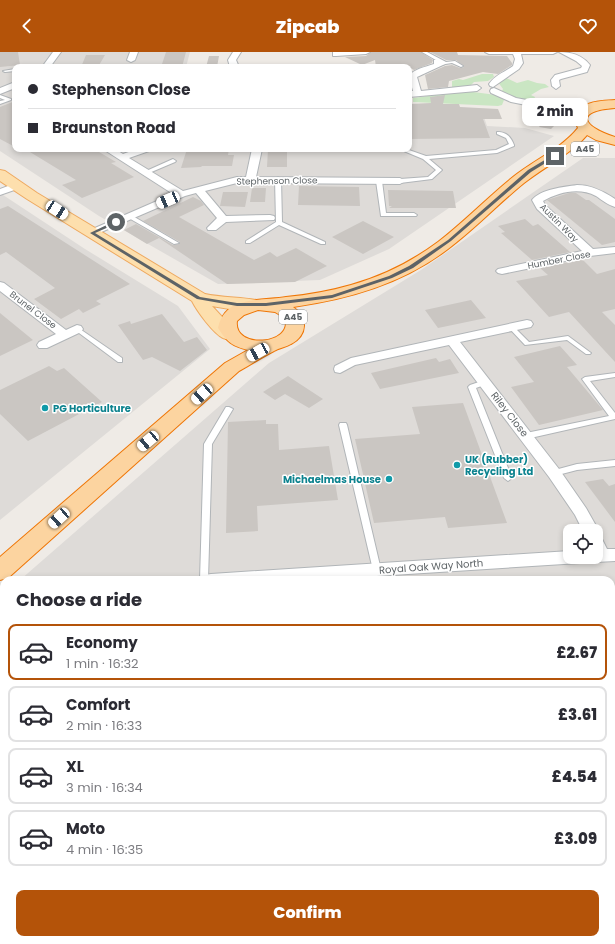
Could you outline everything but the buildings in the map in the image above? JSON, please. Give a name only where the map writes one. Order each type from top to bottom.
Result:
[{"type":"highway","points":[[581,113],[597,106],[615,104]]},
{"type":"highway","name":"A45","points":[[232,367],[236,352],[232,337],[226,328],[227,322],[231,316],[246,307],[332,296],[391,277],[430,255],[530,171],[555,156],[579,137],[585,129],[580,124],[579,118],[581,113]]},
{"type":"highway","points":[[585,129],[594,135],[615,142]]},
{"type":"highway","name":"A45","points":[[555,156],[615,142]]},
{"type":"highway","name":"A45","points":[[0,571],[114,469],[232,367],[271,345],[290,337],[302,314],[332,296]]},
{"type":"highway","name":"A45","points":[[261,305],[283,309],[294,318],[296,324]]},
{"type":"highway","name":"A45","points":[[232,337],[252,346],[271,345]]},
{"type":"main road","points":[[0,174],[16,186],[199,298],[222,303],[261,305]]},
{"type":"main road","points":[[199,298],[205,310],[232,337]]},
{"type":"street","points":[[48,64],[57,52]]},
{"type":"street","points":[[233,64],[232,60],[236,52]]},
{"type":"street","points":[[337,56],[366,52]]},
{"type":"street","points":[[489,52],[553,52]]},
{"type":"street","points":[[494,88],[498,78],[517,67],[520,63],[516,52]]},
{"type":"street","points":[[556,86],[555,80],[558,77],[584,70],[586,65],[579,59],[563,52]]},
{"type":"street","points":[[418,94],[413,76],[418,72],[441,63]]},
{"type":"street","points":[[412,94],[477,88],[477,85],[480,83],[494,88],[519,101],[581,113]]},
{"type":"street","points":[[0,91],[12,86]]},
{"type":"street","points":[[114,152],[181,194]]},
{"type":"street","points":[[123,157],[137,152]]},
{"type":"street","points":[[251,179],[256,152]]},
{"type":"street","name":"Stephenson Close","points":[[92,233],[181,194],[237,180],[400,181]]},
{"type":"street","points":[[0,192],[16,186]]},
{"type":"street","name":"Austin Way","points":[[590,254],[541,207],[537,200],[545,195],[573,189],[586,188],[615,204]]},
{"type":"street","points":[[199,190],[214,206],[223,220]]},
{"type":"street","points":[[212,228],[223,220],[274,220]]},
{"type":"street","name":"Humber Close","points":[[502,271],[615,250]]},
{"type":"street","name":"Brunel Close","points":[[0,285],[65,335]]},
{"type":"street","points":[[340,368],[351,362],[527,324]]},
{"type":"street","name":"Brunel Close","points":[[43,345],[77,329]]},
{"type":"street","name":"Riley Close","points":[[452,340],[554,473],[581,512],[587,524]]},
{"type":"street","name":"Royal Oak Way North","points":[[322,576],[377,570],[563,558]]},
{"type":"lane","points":[[424,52],[441,63],[453,62],[461,66]]},
{"type":"lane","points":[[429,55],[437,52]]},
{"type":"lane","points":[[5,71],[12,70]]},
{"type":"lane","points":[[0,96],[9,100],[0,103]]},
{"type":"lane","points":[[425,158],[497,151],[512,145],[508,137],[499,133]]},
{"type":"lane","points":[[400,181],[430,178],[439,170],[425,158],[410,152]]},
{"type":"lane","points":[[147,172],[173,161]]},
{"type":"lane","points":[[248,242],[274,220],[278,180]]},
{"type":"lane","points":[[379,181],[383,215],[414,215]]},
{"type":"lane","points":[[129,216],[176,243]]},
{"type":"lane","points":[[274,220],[323,243]]},
{"type":"lane","points":[[511,327],[527,344],[568,338],[588,353]]},
{"type":"lane","points":[[77,329],[120,360]]},
{"type":"lane","points":[[526,436],[614,417],[585,379],[615,375]]},
{"type":"lane","points":[[485,382],[472,387],[508,478]]},
{"type":"lane","points":[[204,576],[208,444],[230,409]]},
{"type":"lane","points":[[343,425],[377,570]]},
{"type":"lane","points":[[554,473],[577,467],[615,463]]},
{"type":"shaded area","points":[[0,52],[190,52],[187,64],[12,64],[12,152],[412,152],[412,117],[484,117],[487,126],[525,128],[554,136],[389,249],[320,280],[218,284],[99,216],[0,151]]},
{"type":"shaded area","points":[[583,158],[615,158],[615,576],[25,576],[269,363],[421,270]]},
{"type":"shaded area","points":[[0,193],[85,249],[178,306],[210,349],[0,520]]},
{"type":"green space","points":[[482,74],[493,74],[494,77],[488,81],[474,82],[469,87],[452,87],[452,81],[459,79],[463,80]]},
{"type":"green space","points":[[504,77],[517,83],[528,80],[545,84],[549,87],[541,89],[531,95],[535,97],[533,102],[520,100],[502,91],[503,89],[498,82]]},
{"type":"green space","points":[[466,91],[496,95],[504,100],[502,105],[498,106],[413,102],[413,98]]},
{"type":"place","name":"PG Horticulture","points":[[45,408]]},
{"type":"place","name":"UK (Rubber) Recycling Ltd","points":[[457,465]]},
{"type":"place","name":"Michaelmas House","points":[[389,479]]},
{"type":"route","points":[[116,222],[92,233],[199,298],[237,305],[266,305],[296,302],[332,296],[391,277],[411,267],[450,240],[530,171],[555,156]]}]
